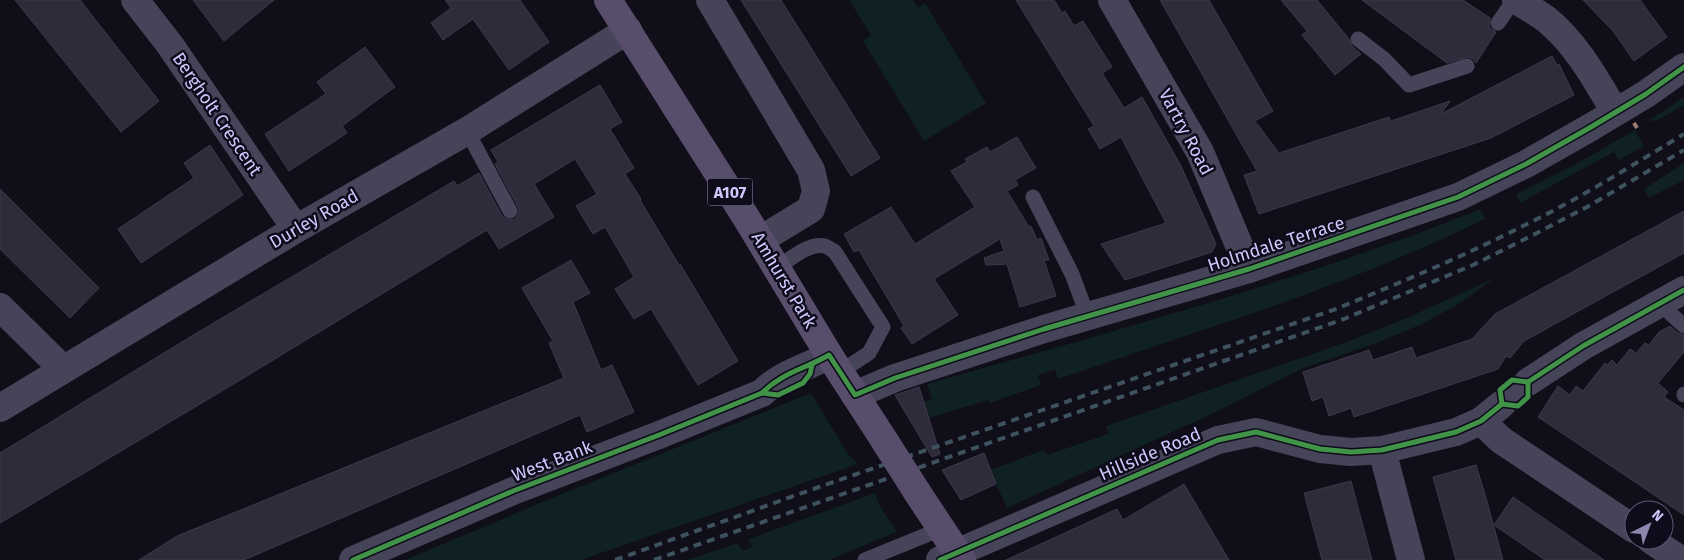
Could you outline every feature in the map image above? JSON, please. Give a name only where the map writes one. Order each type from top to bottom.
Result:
[{"type":"main road","name":"Amhurst Park","points":[[608,0],[941,529],[953,557]]},
{"type":"street","name":"Bergholt Crescent","points":[[135,0],[170,45],[296,229]]},
{"type":"street","points":[[710,0],[811,170],[816,191],[812,210],[760,240]]},
{"type":"street","name":"Vartry Road","points":[[1112,0],[1200,152],[1249,269]]},
{"type":"street","points":[[1515,0],[1546,19],[1569,43],[1591,72],[1615,112]]},
{"type":"street","name":"Durley Road","points":[[0,408],[296,229],[467,131],[628,30]]},
{"type":"street","name":"Holmdale Terrace","points":[[855,395],[895,378],[1088,317],[1249,269],[1458,196],[1526,164],[1646,94],[1684,67]]},
{"type":"street","name":"Hillside Road","points":[[1528,382],[1583,346],[1684,290]]},
{"type":"street","points":[[0,307],[62,369]]},
{"type":"street","name":"West Bank","points":[[354,560],[512,491],[659,435],[762,393],[773,382],[805,366],[835,363]]},
{"type":"street","name":"Hillside Road","points":[[953,557],[1218,440],[1256,432],[1320,449],[1351,452],[1382,450],[1456,432],[1481,421],[1502,404]]},
{"type":"street","points":[[1481,421],[1501,440],[1624,522]]},
{"type":"street","points":[[1382,450],[1411,560]]},
{"type":"street","points":[[1666,550],[1681,560]]},
{"type":"lane","points":[[1498,23],[1515,0]]},
{"type":"lane","points":[[1358,39],[1384,59],[1409,85],[1467,66]]},
{"type":"lane","points":[[467,131],[510,211]]},
{"type":"lane","points":[[1032,197],[1072,274],[1088,317]]},
{"type":"lane","points":[[777,268],[813,246],[824,246],[835,252],[883,327],[869,354],[835,363]]},
{"type":"lane","points":[[1660,304],[1684,326]]},
{"type":"lane","name":"Hillside Road","points":[[1502,404],[1528,382]]},
{"type":"lane","points":[[865,560],[941,529]]},
{"type":"shaded area","points":[[849,0],[913,0],[918,7],[925,3],[986,103],[924,141],[863,41],[871,35]]},
{"type":"shaded area","points":[[1684,97],[1684,105],[1660,119],[1647,122]]},
{"type":"shaded area","points":[[1635,130],[1644,146],[1619,160],[1614,152],[1520,203],[1516,194],[1578,163]]},
{"type":"shaded area","points":[[1684,163],[1684,180],[1649,198],[1644,189]]},
{"type":"shaded area","points":[[1481,209],[1485,219],[1433,243],[1328,286],[1220,325],[1058,379],[1055,369],[1038,375],[1041,385],[990,403],[988,400],[929,418],[923,402],[932,399],[927,384],[1276,282],[1413,235]]},
{"type":"shaded area","points":[[1495,278],[1457,305],[1422,324],[1379,342],[1301,369],[1218,411],[1007,508],[990,470],[1044,450],[1047,455],[1108,434],[1106,426],[1352,340]]},
{"type":"shaded area","points":[[811,393],[848,454],[858,464],[581,560],[405,560],[552,498]]},
{"type":"shaded area","points":[[875,493],[879,505],[897,532],[829,560],[687,560],[738,543],[742,551],[752,547],[749,539]]},
{"type":"building","points":[[15,0],[80,0],[159,101],[121,132]]},
{"type":"building","points":[[193,0],[274,0],[224,41]]},
{"type":"building","points":[[445,0],[520,0],[549,42],[509,70],[473,19],[443,40],[431,23],[451,8]]},
{"type":"building","points":[[741,0],[781,0],[880,158],[851,176]]},
{"type":"building","points":[[1016,0],[1054,0],[1062,13],[1065,11],[1074,26],[1083,21],[1112,67],[1102,73],[1124,108],[1142,97],[1181,166],[1216,244],[1212,252],[1125,280],[1101,244],[1166,223],[1121,137],[1100,149],[1088,129],[1094,126]]},
{"type":"building","points":[[1160,0],[1209,0],[1273,111],[1255,121],[1279,153],[1389,117],[1391,121],[1450,101],[1441,114],[1552,56],[1557,65],[1559,64],[1574,95],[1491,138],[1259,214],[1244,175],[1257,171]]},
{"type":"building","points":[[1281,0],[1317,0],[1349,39],[1352,46],[1361,54],[1335,75],[1302,35],[1307,31]]},
{"type":"building","points":[[1362,0],[1463,0],[1490,18],[1489,27],[1496,32],[1476,63],[1468,57],[1447,63]]},
{"type":"building","points":[[1583,0],[1640,0],[1667,37],[1634,61],[1613,31]]},
{"type":"building","points":[[365,47],[395,87],[342,126],[347,133],[289,171],[265,134],[326,94],[317,82]]},
{"type":"building","points":[[600,85],[622,122],[610,129],[634,168],[625,174],[738,361],[698,385],[651,309],[634,319],[615,289],[634,277],[605,227],[593,234],[576,206],[597,194],[575,159],[534,184],[554,217],[499,249],[487,230],[0,523],[0,453],[195,334],[454,181],[457,186],[479,173],[502,216],[509,220],[515,219],[519,212],[518,207],[495,164],[498,162],[491,150]]},
{"type":"building","points":[[1017,137],[1036,168],[1015,180],[1018,185],[1007,191],[1029,227],[1031,226],[1037,240],[1041,238],[1049,260],[1044,260],[1056,296],[1020,307],[1007,264],[986,265],[984,258],[1004,251],[1000,239],[934,279],[958,315],[912,344],[901,328],[904,326],[859,250],[854,252],[844,234],[891,207],[915,244],[975,207],[951,171],[967,162],[965,159],[987,147],[990,152]]},
{"type":"building","points":[[210,145],[243,195],[141,263],[118,229],[194,178],[184,163]]},
{"type":"building","points":[[0,189],[99,288],[70,318],[0,249]]},
{"type":"building","points":[[1684,211],[1684,253],[1524,341],[1510,358],[1506,356],[1498,369],[1354,417],[1351,408],[1329,416],[1323,397],[1312,401],[1303,372],[1369,350],[1373,360],[1412,347],[1416,358],[1472,339],[1495,314]]},
{"type":"building","points":[[571,260],[590,293],[573,302],[601,370],[612,365],[634,412],[587,432],[580,415],[244,560],[139,560],[177,536],[564,378],[549,343],[553,341],[522,288]]},
{"type":"building","points":[[1670,326],[1678,333],[1684,335],[1684,352],[1658,383],[1668,392],[1664,397],[1684,410],[1684,515],[1674,508],[1674,500],[1662,500],[1538,417],[1558,386],[1570,395],[1576,386],[1583,391],[1605,363],[1607,365],[1612,360],[1617,365],[1630,349],[1636,353],[1645,343],[1649,345],[1659,332]]},
{"type":"building","points":[[919,387],[940,454],[932,457],[895,395]]},
{"type":"building","points":[[984,453],[996,484],[961,500],[942,470]]},
{"type":"building","points":[[1476,465],[1503,560],[1456,560],[1433,477]]},
{"type":"building","points":[[1351,481],[1372,560],[1322,560],[1304,493]]},
{"type":"building","points":[[1184,484],[1229,560],[1006,560],[1117,509],[1123,520]]},
{"type":"building","points":[[1513,497],[1604,560],[1545,560],[1494,525]]},
{"type":"railway","points":[[615,560],[819,487],[1336,309],[1454,259],[1544,216],[1684,134]]},
{"type":"railway","points":[[654,560],[1344,319],[1473,265],[1587,207],[1684,150]]},
{"type":"marked path","points":[[1634,123],[1637,128]]},
{"type":"cycle path","points":[[353,560],[513,491],[762,393],[786,375],[829,355],[855,395],[895,378],[1044,329],[1249,269],[1458,197],[1526,164],[1591,127],[1646,94],[1684,67]]},
{"type":"cycle path","points":[[1502,404],[1500,390],[1512,380],[1528,382],[1583,346],[1684,290]]},
{"type":"cycle path","points":[[762,393],[778,395],[803,383],[810,374],[812,365]]},
{"type":"cycle path","points":[[940,560],[1218,440],[1256,432],[1320,449],[1351,452],[1382,450],[1456,432],[1481,421],[1502,404],[1518,406],[1528,397],[1528,382]]}]
